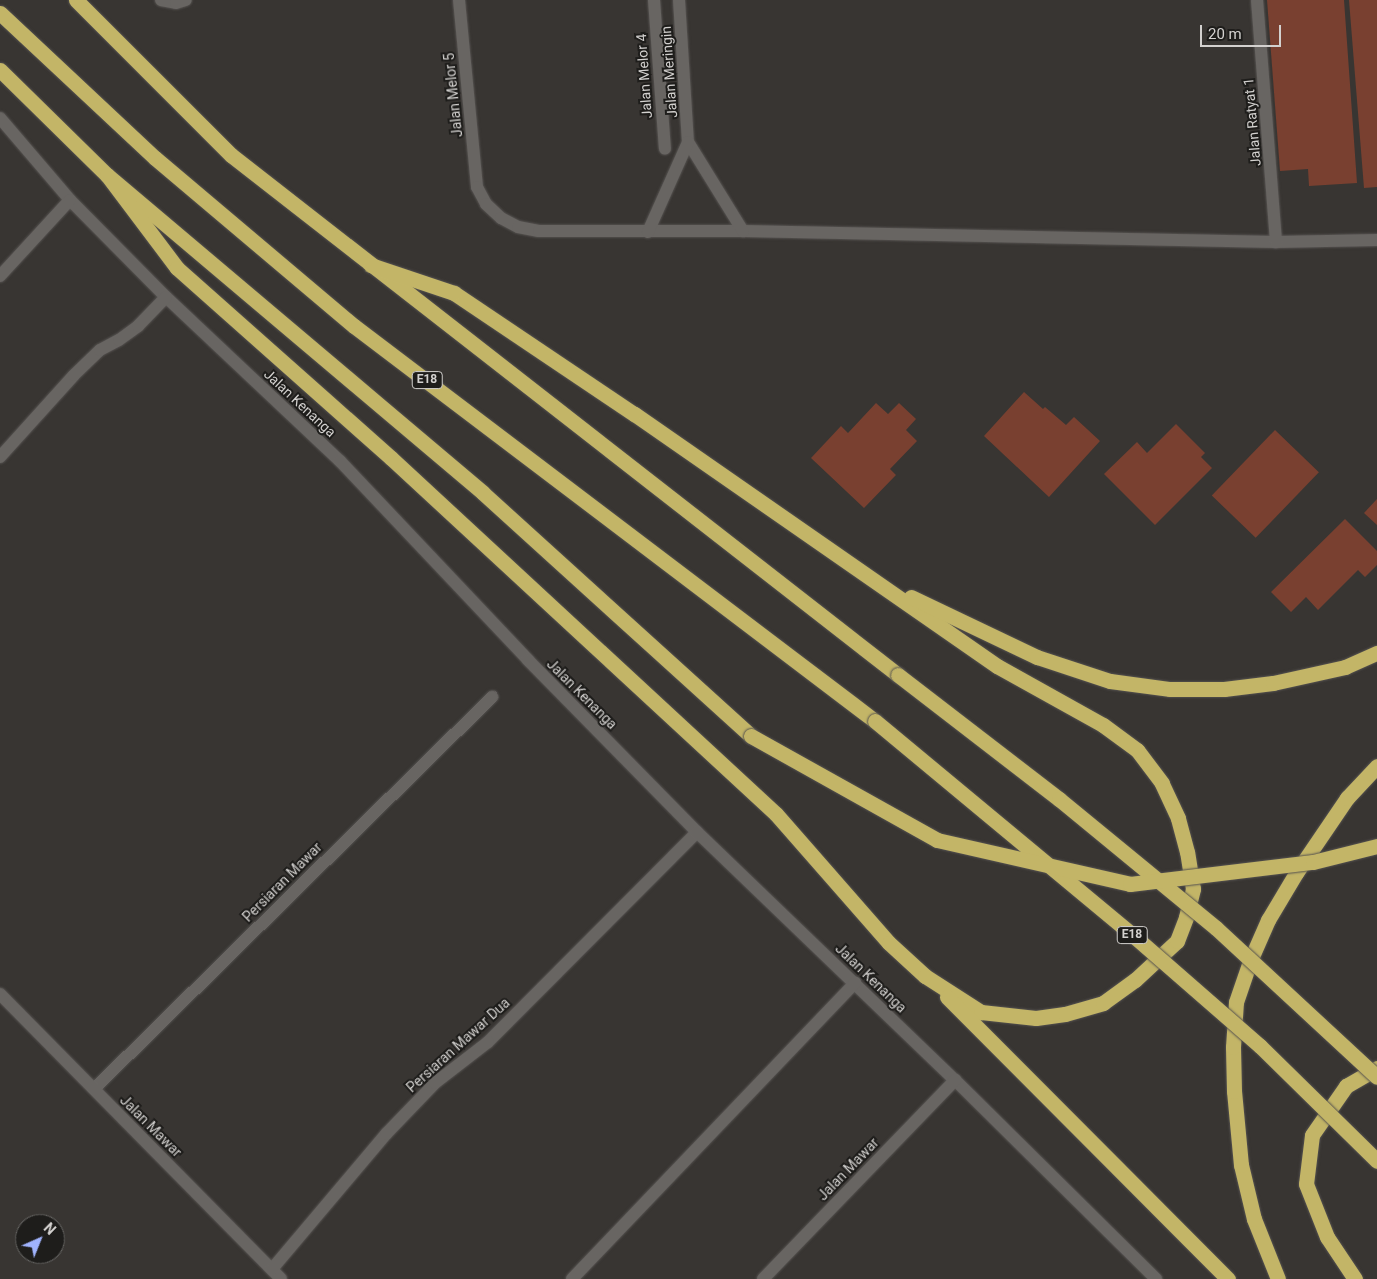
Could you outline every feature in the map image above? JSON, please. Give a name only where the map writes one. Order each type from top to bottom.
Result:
[{"type":"highway","points":[[76,0],[231,155],[1059,799],[1216,928],[1377,1077]]},
{"type":"highway","name":"E18","points":[[0,13],[155,158],[354,326],[875,721],[1135,938],[1260,1046],[1377,1161]]},
{"type":"highway","points":[[0,70],[107,175],[483,493],[751,736],[937,840],[1130,884],[1313,862],[1377,846]]},
{"type":"highway","points":[[107,175],[177,268],[391,458],[776,814],[889,943],[925,976],[1228,1279]]},
{"type":"highway","points":[[371,264],[454,293],[880,583],[997,666],[1103,725],[1137,750],[1162,783],[1178,818],[1187,852],[1193,889],[1186,917],[1177,941],[1135,980],[1103,1002],[1065,1014],[1036,1018],[980,1012],[925,976]]},
{"type":"highway","points":[[880,583],[1037,657],[1110,681],[1170,688],[1224,689],[1273,683],[1326,672],[1344,667],[1377,653]]},
{"type":"highway","points":[[1278,1279],[1254,1219],[1241,1165],[1234,1091],[1233,1047],[1236,1002],[1268,920],[1296,873],[1347,798],[1377,766]]},
{"type":"highway","points":[[1355,1279],[1327,1237],[1306,1184],[1312,1135],[1346,1086],[1377,1068]]},
{"type":"street","points":[[161,0],[176,3],[186,0]]},
{"type":"street","name":"Jalan Melor 5","points":[[459,0],[477,187],[486,204],[501,218],[518,227],[539,231],[648,232]]},
{"type":"street","name":"Jalan Melor 4","points":[[654,0],[664,149]]},
{"type":"street","name":"Jalan Meringin","points":[[648,232],[688,142],[679,0]]},
{"type":"street","name":"Jalan Ratyat 1","points":[[1257,0],[1276,242]]},
{"type":"street","name":"Jalan Kenanga","points":[[0,118],[70,200],[166,297],[340,461],[528,660],[697,832],[955,1080],[1156,1279]]},
{"type":"street","name":"Jalan Meringin","points":[[688,142],[743,231]]},
{"type":"street","points":[[0,276],[70,200]]},
{"type":"street","points":[[648,232],[743,231],[1276,242],[1377,240]]},
{"type":"street","points":[[0,457],[74,375],[100,350],[119,340],[138,326],[166,297]]},
{"type":"street","name":"Persiaran Mawar","points":[[94,1089],[492,697]]},
{"type":"street","name":"Persiaran Mawar Dua","points":[[276,1276],[386,1134],[436,1083],[488,1042],[697,832]]},
{"type":"street","points":[[572,1279],[855,983]]},
{"type":"street","name":"Jalan Mawar","points":[[0,994],[276,1276]]},
{"type":"street","name":"Jalan Mawar","points":[[763,1279],[955,1080]]},
{"type":"building","points":[[1267,0],[1344,0],[1357,183],[1309,186],[1308,169],[1280,171]]},
{"type":"building","points":[[1349,0],[1377,0],[1377,187],[1364,188]]},
{"type":"building","points":[[1024,392],[1043,409],[1045,407],[1066,425],[1074,417],[1100,441],[1049,497],[984,436]]},
{"type":"building","points":[[876,403],[888,414],[899,403],[916,419],[906,430],[917,441],[890,469],[896,475],[864,508],[811,458],[841,426],[848,433]]},
{"type":"building","points":[[1176,424],[1205,453],[1201,457],[1212,468],[1155,525],[1104,474],[1137,442],[1147,453]]},
{"type":"building","points":[[1275,430],[1319,472],[1256,538],[1212,495]]},
{"type":"building","points":[[1377,499],[1377,525],[1364,513]]},
{"type":"building","points":[[1345,519],[1377,551],[1377,565],[1365,577],[1358,570],[1318,610],[1306,597],[1291,612],[1271,592]]}]
